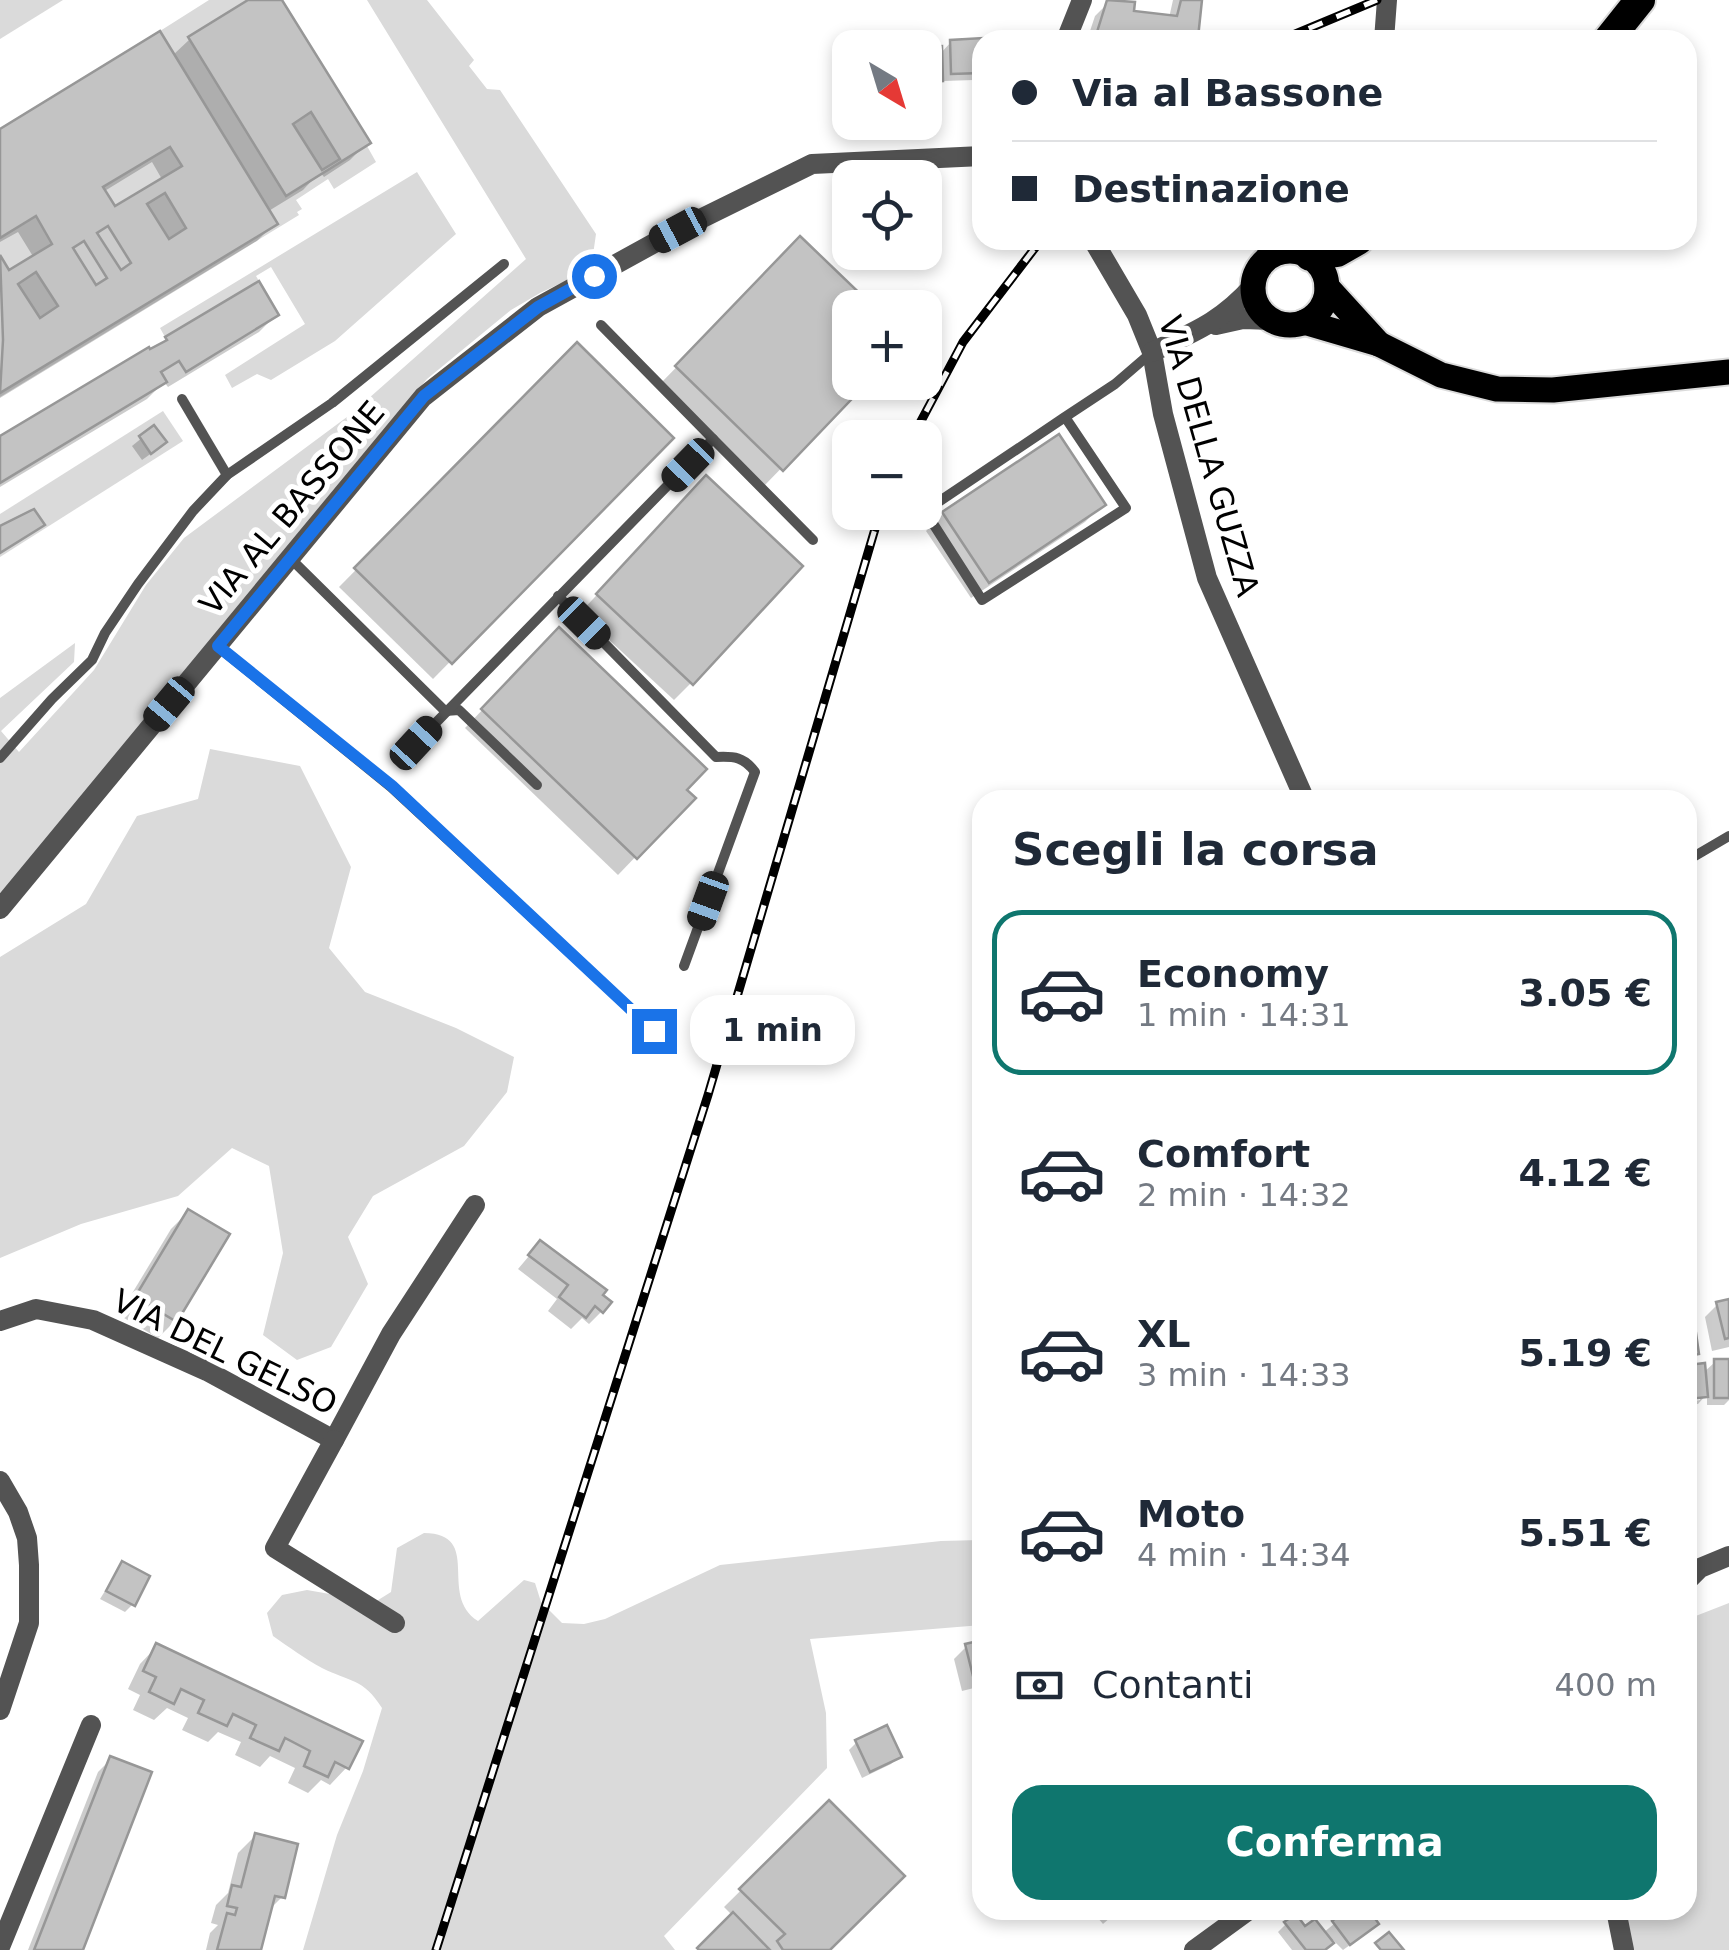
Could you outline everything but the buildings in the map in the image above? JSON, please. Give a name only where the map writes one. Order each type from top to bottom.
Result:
[{"type":"highway","points":[[1616,30],[1638,4]]},
{"type":"highway","points":[[1312,250],[1340,250]]},
{"type":"main road","points":[[1293,250],[1278,252],[1262,263],[1258,306],[1273,320],[1283,324],[1304,322],[1379,344],[1440,375],[1497,390],[1554,390],[1729,372]]},
{"type":"main road","points":[[1301,250],[1322,269],[1328,287],[1379,344]]},
{"type":"main road","points":[[1304,322],[1321,308],[1328,287]]},
{"type":"street","points":[[1070,30],[1082,0]]},
{"type":"street","points":[[1385,30],[1387,0]]},
{"type":"street","name":"VIA AL BASSONE","points":[[0,909],[424,396],[538,307],[678,230],[812,164],[972,156]]},
{"type":"street","name":"VIA DELLA GUZZA","points":[[1099,250],[1137,315],[1152,352],[1163,414],[1207,578],[1301,790]]},
{"type":"street","points":[[1152,352],[1231,311],[1262,263]]},
{"type":"street","points":[[1204,328],[1242,319],[1273,320]]},
{"type":"street","name":"VIA DEL GELSO","points":[[0,1321],[36,1309],[93,1320],[206,1371],[334,1440],[390,1334],[475,1206]]},
{"type":"street","points":[[334,1440],[275,1548],[396,1623]]},
{"type":"street","points":[[0,1482],[18,1512],[30,1564],[29,1622],[0,1710]]},
{"type":"street","points":[[1697,1571],[1729,1556]]},
{"type":"street","points":[[0,1947],[91,1725]]},
{"type":"street","points":[[1194,1950],[1235,1920]]},
{"type":"street","points":[[1618,1920],[1624,1950]]},
{"type":"lane","name":"VIA AL BASSONE","points":[[0,758],[92,660],[138,584],[193,511],[227,475],[332,403],[504,264]]},
{"type":"lane","points":[[601,325],[813,540]]},
{"type":"lane","points":[[1065,417],[1126,508],[982,600],[925,511],[1065,417],[1116,384],[1152,352]]},
{"type":"lane","points":[[182,399],[227,475]]},
{"type":"lane","points":[[416,743],[713,439]]},
{"type":"lane","points":[[290,558],[446,711],[459,710],[537,785]]},
{"type":"lane","points":[[558,596],[716,757],[746,760],[754,772],[684,966]]},
{"type":"lane","points":[[218,646],[392,786],[654,1031]]},
{"type":"lane","points":[[1697,855],[1729,836]]},
{"type":"shaded area","points":[[0,0],[63,0],[0,39]]},
{"type":"shaded area","points":[[209,0],[248,0],[287,195],[367,146],[376,162],[334,189],[328,179],[296,200],[302,209],[297,212],[299,215],[0,397],[0,393],[277,224],[160,31]]},
{"type":"shaded area","points":[[367,0],[427,0],[474,60],[469,66],[487,89],[500,90],[596,234],[591,269],[511,310],[427,379],[0,898],[0,698],[75,643],[74,662],[1,731],[19,752],[94,670],[146,585],[184,538],[351,414],[526,259]]},
{"type":"shaded area","points":[[311,112],[340,159],[322,170],[293,124]]},
{"type":"shaded area","points":[[170,147],[182,166],[115,206],[103,187]]},
{"type":"shaded area","points":[[417,172],[456,234],[335,341],[271,380],[257,374],[232,388],[225,375],[305,324],[271,267],[256,276],[259,281],[165,337],[160,328]]},
{"type":"shaded area","points":[[165,193],[186,228],[169,239],[147,204]]},
{"type":"shaded area","points":[[36,216],[52,244],[9,270],[0,255],[0,238]]},
{"type":"shaded area","points":[[36,272],[58,306],[40,318],[18,284]]},
{"type":"shaded area","points":[[163,411],[183,441],[0,557],[0,514]]},
{"type":"shaded area","points":[[210,749],[300,766],[351,867],[329,948],[365,992],[456,1028],[514,1057],[507,1092],[464,1146],[373,1196],[348,1237],[368,1284],[331,1347],[297,1360],[263,1335],[283,1253],[269,1166],[232,1148],[178,1196],[81,1224],[0,1258],[0,957],[86,904],[137,816],[198,799]]},
{"type":"shaded area","points":[[424,1533],[442,1536],[452,1544],[457,1554],[461,1596],[466,1610],[478,1621],[524,1580],[535,1583],[541,1602],[562,1623],[584,1624],[605,1619],[720,1565],[972,1540],[972,1626],[810,1639],[826,1713],[827,1768],[664,1936],[675,1950],[303,1950],[337,1835],[363,1771],[382,1708],[362,1686],[316,1664],[273,1636],[267,1613],[282,1595],[307,1590],[375,1602],[391,1592],[397,1548]]},
{"type":"shaded area","points":[[1729,1603],[1729,1950],[1630,1950],[1626,1920],[1697,1920],[1697,1615]]},
{"type":"railway","points":[[1305,30],[1377,0]]},
{"type":"railway","points":[[922,420],[963,342],[1033,250]]},
{"type":"railway","points":[[436,1950],[708,1095],[875,530]]},
{"type":"route","points":[[594,276],[538,307],[424,396],[218,646],[392,786],[654,1031]]}]
